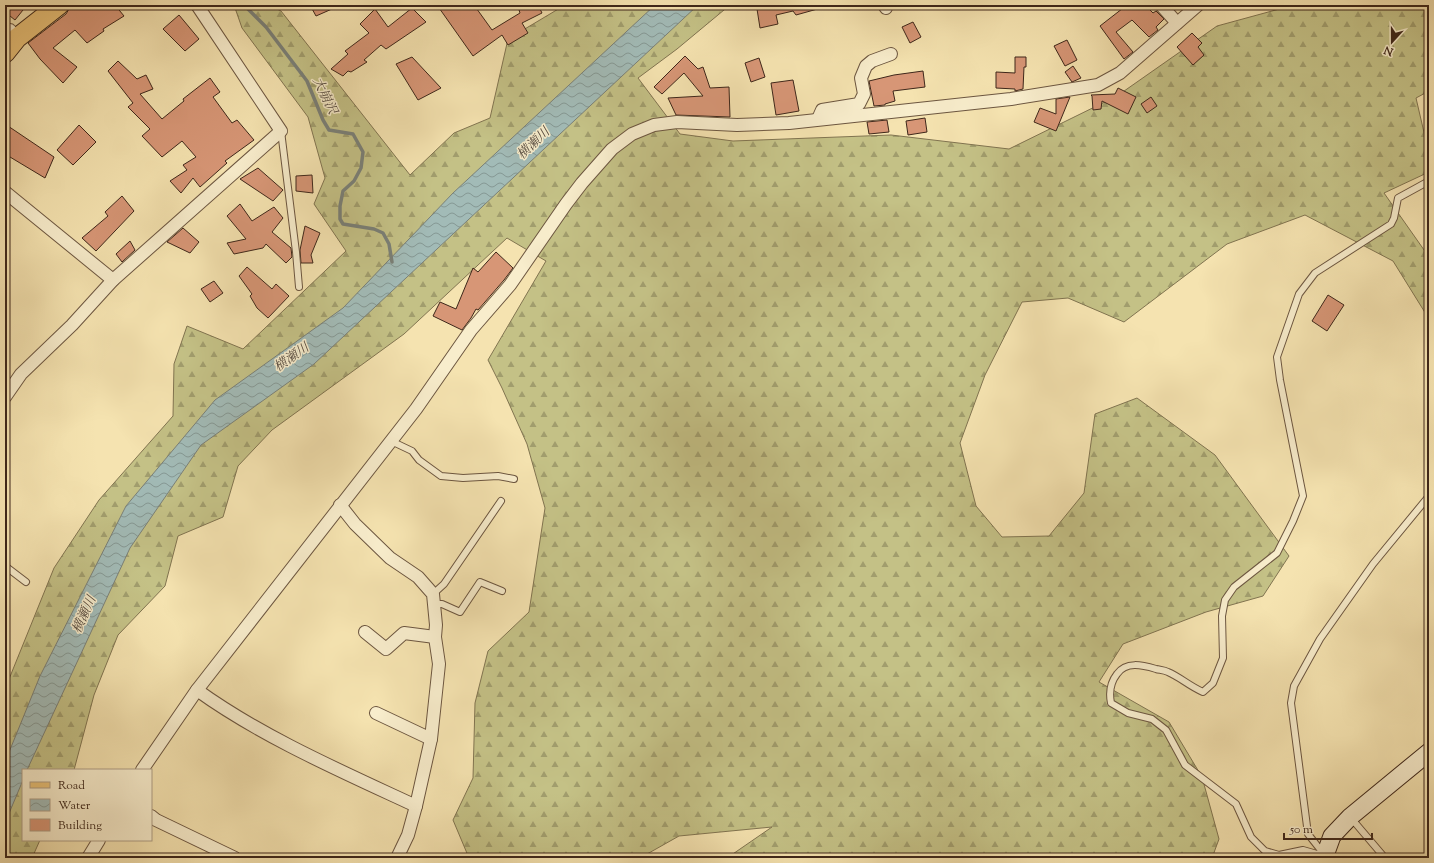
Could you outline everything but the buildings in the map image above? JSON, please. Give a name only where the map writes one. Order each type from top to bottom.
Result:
[{"type":"main road","points":[[5,53],[11,34],[59,5]]},
{"type":"street","points":[[5,396],[21,374],[72,325],[113,280],[281,131],[197,5]]},
{"type":"street","points":[[1161,5],[1177,24]]},
{"type":"street","points":[[143,769],[197,690],[416,409],[471,330],[510,285],[582,183],[612,149],[632,134],[654,125],[677,122],[737,125],[789,123],[1011,99],[1098,85],[1120,73],[1198,5]]},
{"type":"street","points":[[818,119],[822,110],[859,104],[864,94],[861,78],[866,66],[872,61],[891,54]]},
{"type":"street","points":[[5,192],[113,280]]},
{"type":"street","points":[[340,505],[355,524],[390,558],[418,577],[434,599],[435,638],[439,664],[431,739],[408,835],[397,858]]},
{"type":"street","points":[[366,632],[386,649],[404,633],[435,638]]},
{"type":"street","points":[[197,690],[256,728],[331,766],[416,806]]},
{"type":"street","points":[[376,712],[431,739]]},
{"type":"street","points":[[1325,857],[1332,836],[1350,817],[1429,752]]},
{"type":"street","points":[[152,817],[235,858]]},
{"type":"street","points":[[88,858],[98,841]]},
{"type":"lane","points":[[281,131],[299,287]]},
{"type":"lane","points":[[1325,857],[1303,850],[1279,855],[1265,851],[1251,837],[1236,804],[1185,765],[1166,730],[1152,719],[1128,713],[1111,703],[1110,696],[1112,680],[1120,669],[1131,665],[1145,666],[1168,672],[1203,692],[1213,683],[1223,658],[1222,616],[1225,600],[1234,587],[1278,553],[1303,496],[1280,380],[1277,356],[1299,294],[1316,273],[1391,224],[1394,218],[1398,198],[1429,182]]},
{"type":"lane","points":[[391,441],[412,451],[419,460],[440,476],[463,478],[498,476],[514,479]]},
{"type":"lane","points":[[1325,857],[1308,834],[1291,703],[1294,686],[1320,639],[1373,564],[1429,496]]},
{"type":"lane","points":[[501,501],[434,599],[460,612],[480,582],[502,591]]},
{"type":"lane","points":[[5,566],[26,582]]},
{"type":"lane","points":[[1350,817],[1385,858]]},
{"type":"green space","points":[[234,5],[269,5],[281,11],[410,175],[454,133],[490,118],[508,39],[565,5],[730,5],[677,49],[638,78],[680,134],[733,141],[891,135],[1009,149],[1117,96],[1217,26],[1294,5],[1429,5],[1429,91],[1416,98],[1429,154],[1429,172],[1384,193],[1429,257],[1429,319],[1393,261],[1305,215],[1227,244],[1124,322],[1068,298],[1022,302],[985,375],[960,443],[976,506],[1002,537],[1049,536],[1084,493],[1095,414],[1137,398],[1215,455],[1289,556],[1263,596],[1206,612],[1123,644],[1099,682],[1169,722],[1202,777],[1219,839],[1212,858],[727,858],[772,827],[679,836],[640,858],[469,858],[453,820],[473,778],[475,703],[488,651],[529,612],[545,508],[527,444],[488,360],[546,261],[507,238],[404,334],[272,430],[238,466],[223,517],[178,536],[165,586],[118,635],[94,695],[74,769],[22,769],[22,841],[40,841],[32,858],[5,858],[5,689],[54,568],[99,500],[173,416],[174,364],[187,326],[243,349],[346,251],[314,204],[325,178],[308,117],[242,28]]},
{"type":"water","name":"横瀬川","points":[[655,5],[698,5],[314,364],[201,445],[130,548],[27,769],[22,769],[22,782],[5,823],[5,762],[40,676],[126,506],[215,400],[343,308],[453,193]]},
{"type":"waterway","name":"大崩沢","points":[[244,5],[266,27],[307,81],[323,120],[329,130],[353,134],[363,152],[361,168],[354,181],[343,191],[340,206],[340,219],[343,224],[374,229],[383,233],[389,244],[392,262]]}]
